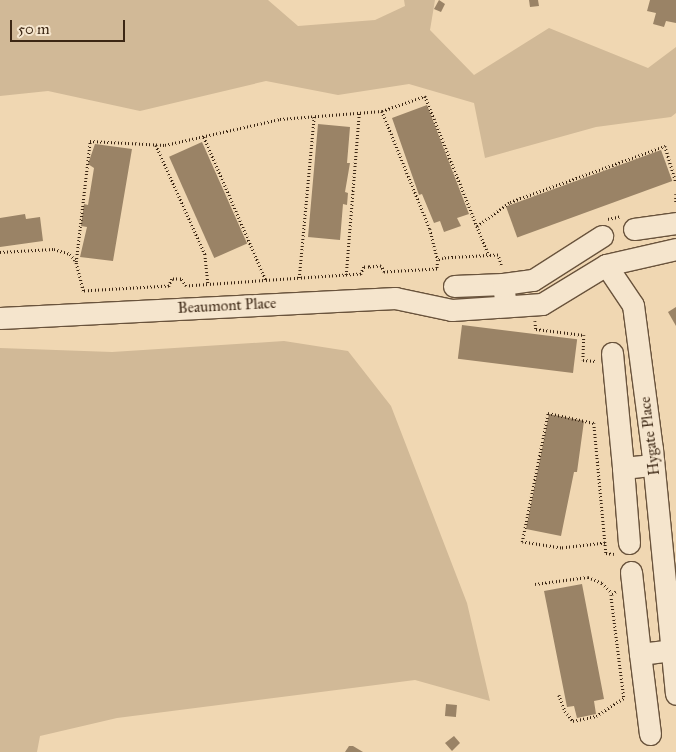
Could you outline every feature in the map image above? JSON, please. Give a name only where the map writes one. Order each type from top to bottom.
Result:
[{"type":"street","points":[[633,222],[676,223]]},
{"type":"street","points":[[454,286],[503,276],[533,280],[602,229]]},
{"type":"street","name":"Beaumont Place","points":[[0,318],[395,298],[452,310],[542,304],[606,266],[676,250]]},
{"type":"street","name":"Hygate Place","points":[[606,266],[633,305],[653,465],[676,694]]},
{"type":"street","points":[[503,276],[506,306]]},
{"type":"street","points":[[607,357],[623,468],[627,556],[650,734]]},
{"type":"street","points":[[623,468],[653,465]]},
{"type":"street","points":[[640,654],[672,650]]},
{"type":"path","points":[[76,262],[90,141],[156,145],[204,137],[280,119],[382,111],[425,96],[490,256]]},
{"type":"path","points":[[0,252],[54,249],[70,254],[76,262],[85,292],[169,286],[172,280],[181,279],[186,286],[362,274],[364,267],[381,266],[384,272],[437,269],[438,260],[430,229],[382,111]]},
{"type":"path","points":[[346,275],[360,113]]},
{"type":"path","points":[[299,278],[314,117]]},
{"type":"path","points":[[204,137],[266,280]]},
{"type":"path","points":[[156,145],[205,254],[208,284]]},
{"type":"path","points":[[477,226],[510,202],[664,146],[676,181]]},
{"type":"path","points":[[676,194],[676,203]]},
{"type":"path","points":[[602,229],[633,222]]},
{"type":"path","points":[[438,260],[501,256],[503,276]]},
{"type":"path","points":[[535,317],[536,329],[584,335],[583,360],[607,357]]},
{"type":"path","points":[[605,543],[561,548],[522,542],[548,414],[594,423],[607,554],[627,556]]},
{"type":"path","points":[[536,584],[588,577],[602,583],[612,593],[624,698]]},
{"type":"path","points":[[612,593],[625,592]]},
{"type":"path","points":[[559,695],[565,712],[574,720],[596,716],[624,698],[629,698]]},
{"type":"shaded area","points":[[0,0],[268,0],[298,26],[375,20],[405,6],[404,0],[435,0],[430,30],[474,75],[549,28],[648,68],[676,47],[676,113],[671,117],[596,127],[485,158],[474,103],[409,84],[338,95],[266,81],[140,111],[48,91],[0,96]]},
{"type":"shaded area","points":[[284,341],[348,351],[391,406],[467,603],[490,701],[415,680],[117,718],[40,736],[37,752],[0,752],[0,348],[112,352]]},
{"type":"building","points":[[439,0],[445,4],[441,12],[434,9]]},
{"type":"building","points":[[529,0],[538,0],[539,6],[530,7]]},
{"type":"building","points":[[650,0],[676,0],[676,23],[666,21],[664,27],[653,24],[656,13],[647,11]]},
{"type":"building","points":[[427,105],[469,214],[457,218],[461,226],[444,232],[440,221],[434,223],[422,194],[419,195],[392,118]]},
{"type":"building","points":[[318,124],[350,127],[347,163],[350,163],[345,192],[348,193],[347,205],[343,204],[340,240],[308,237]]},
{"type":"building","points":[[202,142],[247,243],[214,258],[169,157]]},
{"type":"building","points":[[95,144],[132,149],[113,261],[80,257],[87,227],[81,226],[84,204],[88,205],[94,168],[88,164]]},
{"type":"building","points":[[661,150],[672,181],[517,237],[506,206]]},
{"type":"building","points":[[25,214],[26,219],[40,217],[43,241],[0,247],[0,218]]},
{"type":"building","points":[[676,307],[676,326],[668,312]]},
{"type":"building","points":[[462,325],[577,339],[573,373],[458,359]]},
{"type":"building","points":[[549,414],[584,421],[577,472],[574,472],[561,536],[526,529]]},
{"type":"building","points":[[582,584],[604,699],[594,701],[596,714],[577,718],[574,706],[567,707],[544,591]]},
{"type":"building","points":[[446,704],[457,705],[456,717],[445,716]]},
{"type":"building","points":[[454,736],[460,743],[452,751],[445,743]]},
{"type":"building","points":[[349,746],[353,746],[363,752],[345,752]]}]
